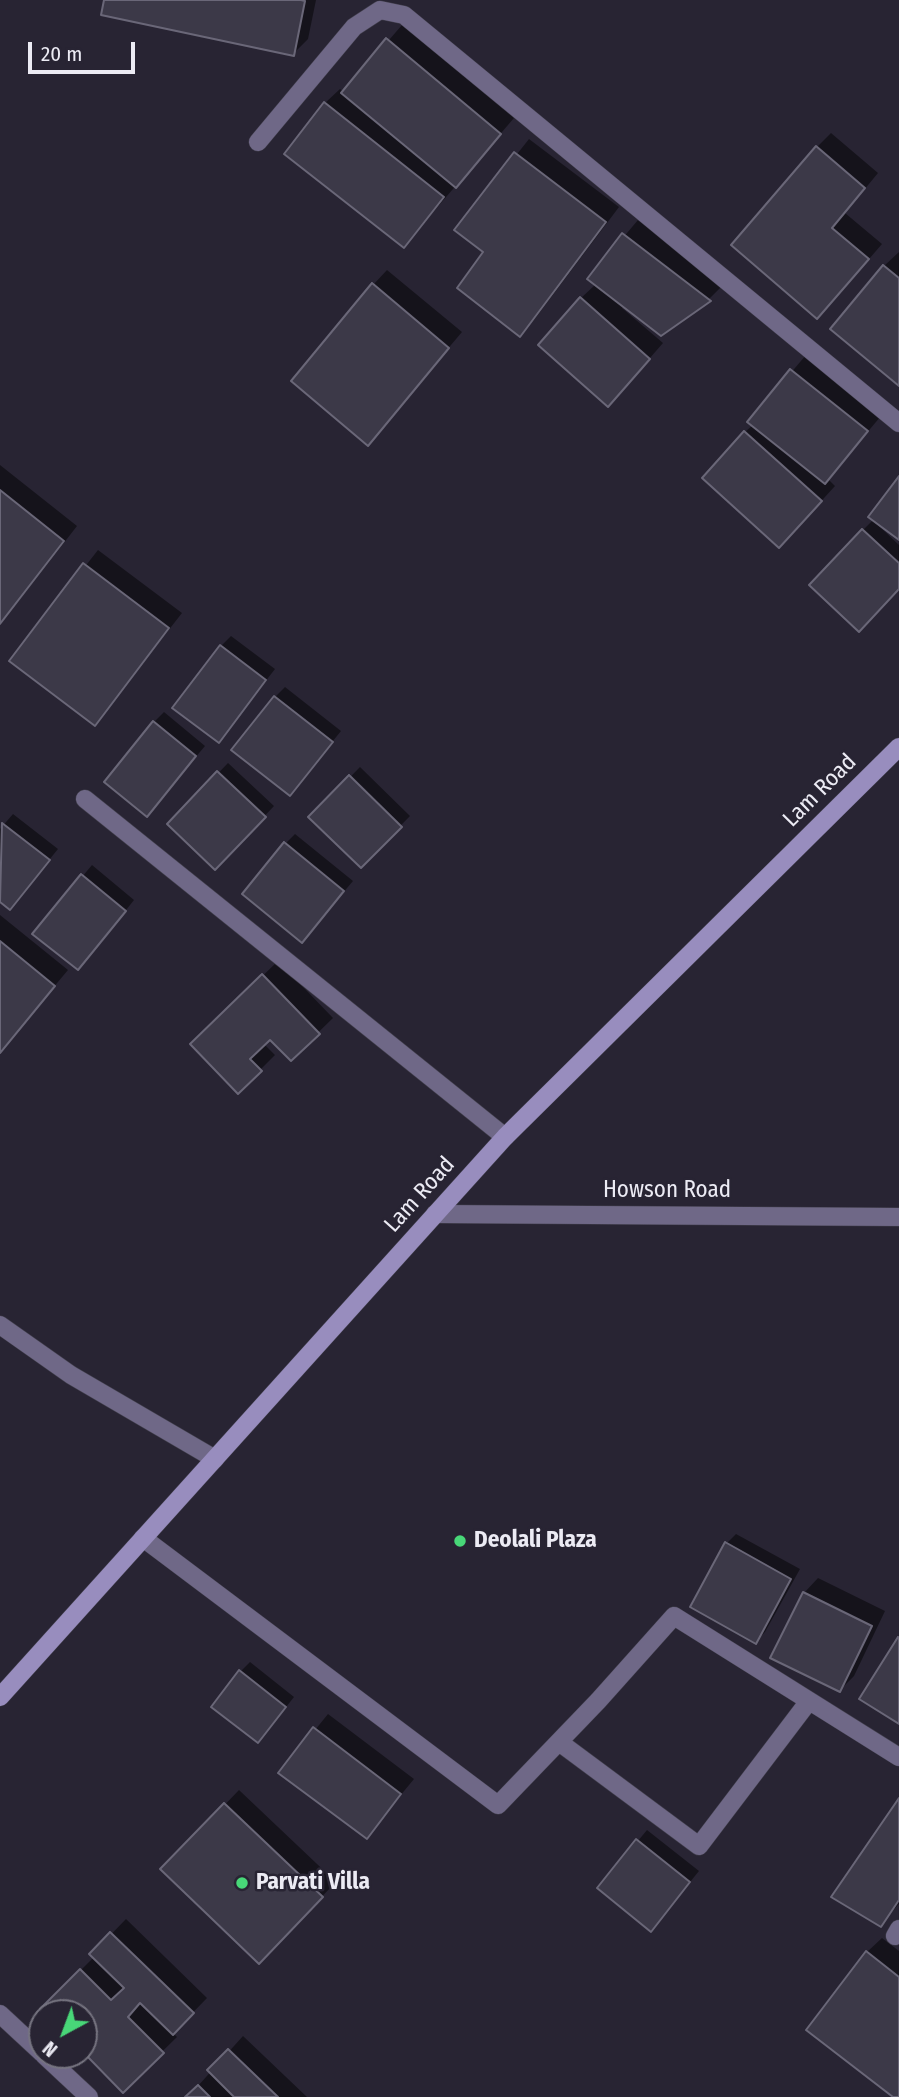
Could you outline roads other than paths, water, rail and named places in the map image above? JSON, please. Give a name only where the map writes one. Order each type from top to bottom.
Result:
[{"type":"main road","name":"Lam Road","points":[[0,1697],[505,1137],[899,747]]},
{"type":"street","points":[[258,142],[354,27],[380,10],[404,15],[899,423]]},
{"type":"street","points":[[85,799],[505,1137]]},
{"type":"street","name":"Howson Road","points":[[435,1214],[899,1217]]},
{"type":"street","points":[[0,1325],[71,1375],[215,1459]]},
{"type":"street","points":[[144,1538],[498,1805],[674,1616],[899,1757]]},
{"type":"street","points":[[559,1742],[699,1846],[809,1701]]},
{"type":"street","points":[[0,2014],[28,2040]]},
{"type":"street","points":[[59,2069],[89,2097]]},
{"type":"place","name":"Deolali Plaza","points":[[460,1541]]},
{"type":"place","name":"Parvati Villa","points":[[242,1883]]}]
